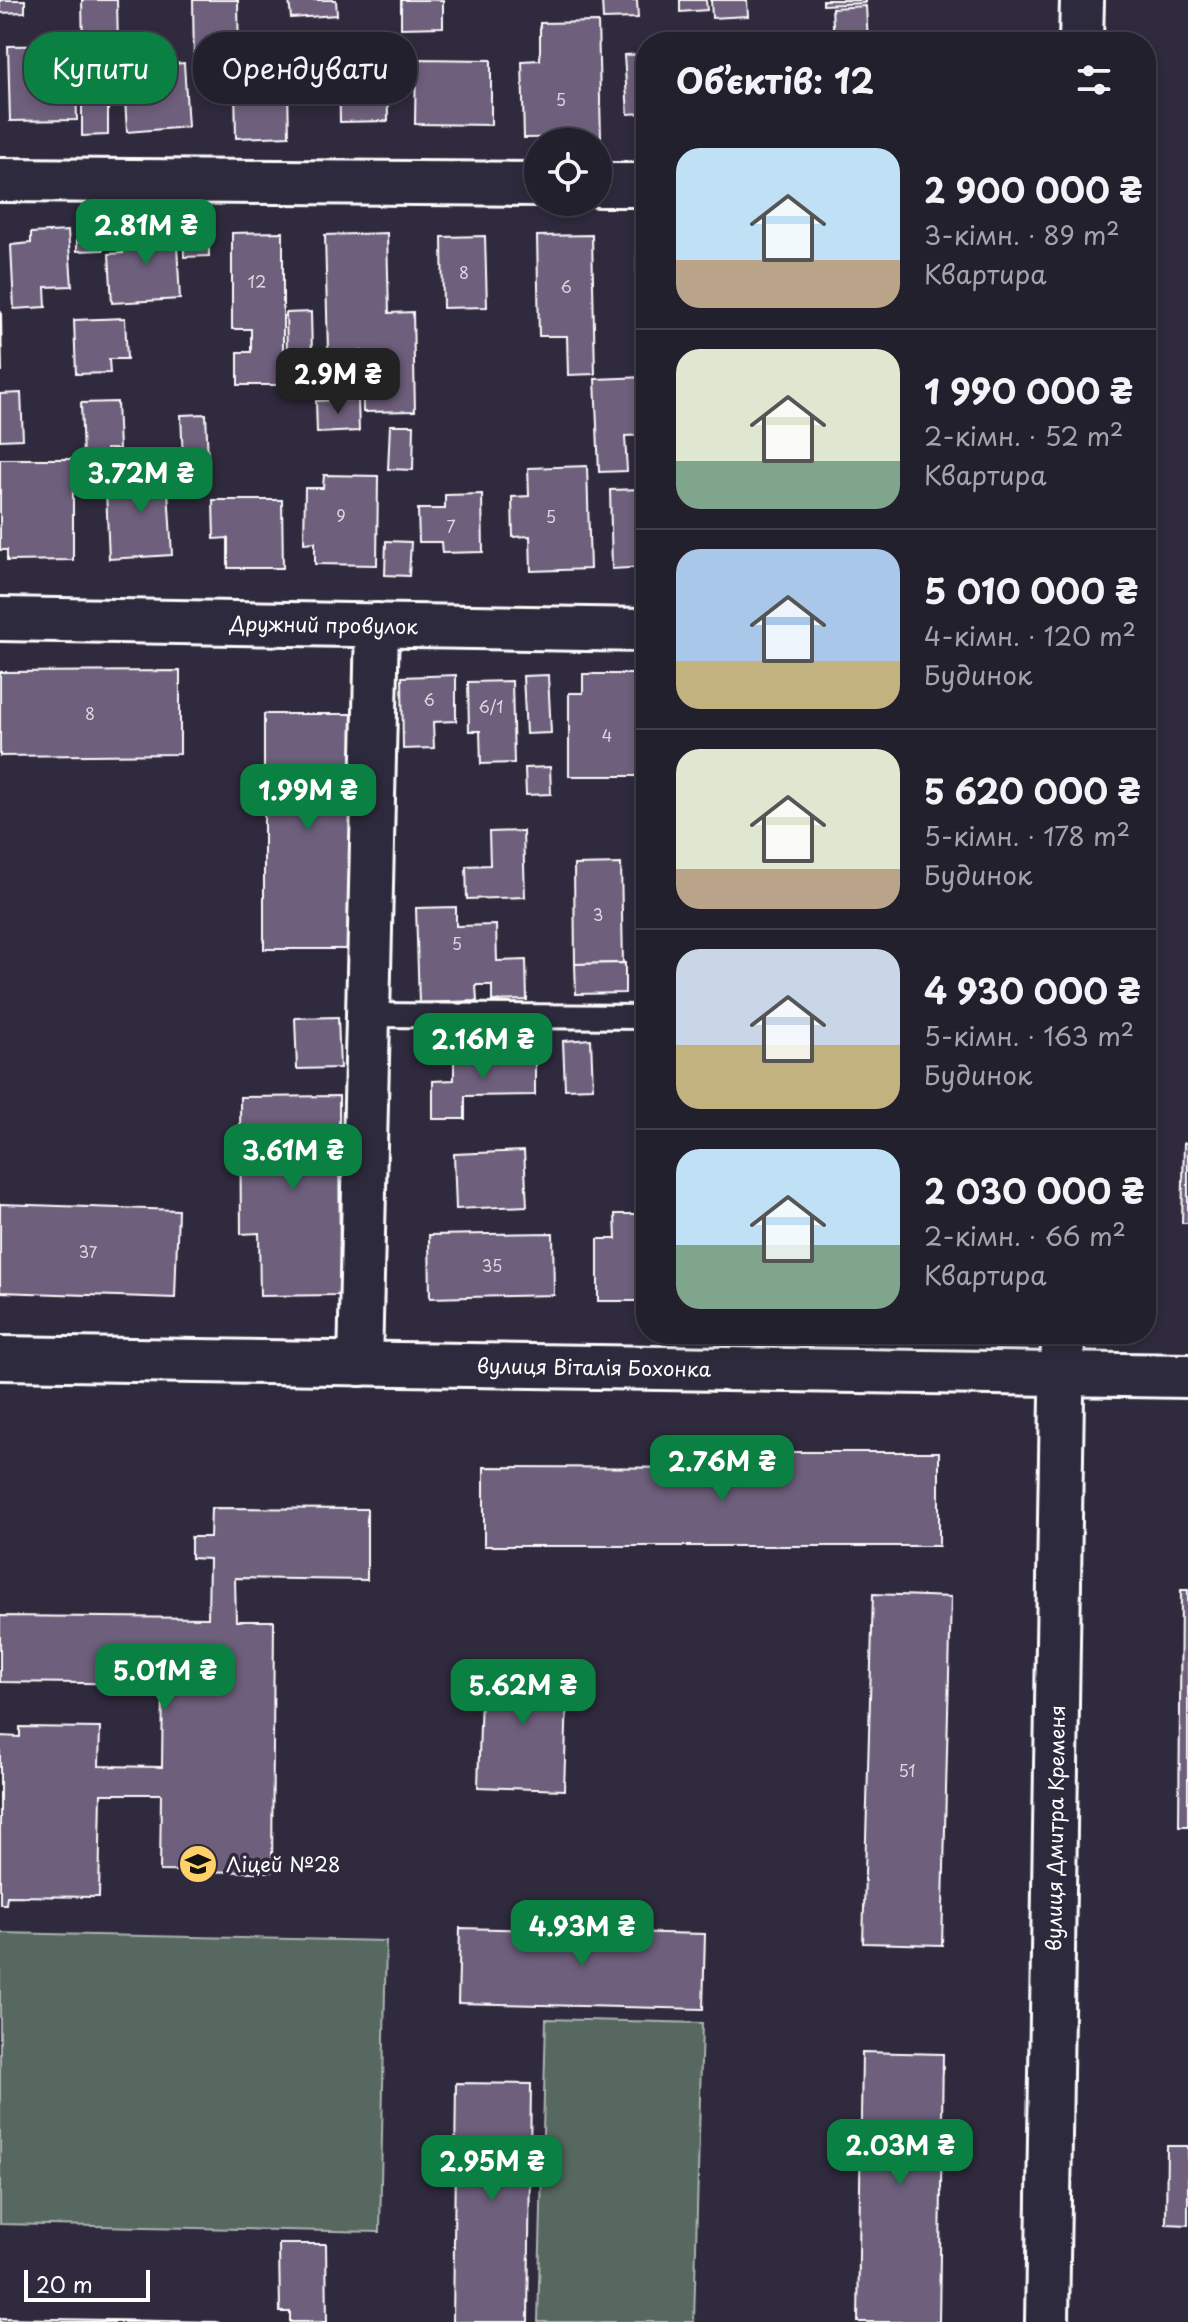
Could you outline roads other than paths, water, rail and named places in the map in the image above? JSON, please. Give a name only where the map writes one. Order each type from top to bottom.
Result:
[{"type":"street","points":[[1081,32],[1082,0]]},
{"type":"street","points":[[0,180],[524,184]]},
{"type":"street","points":[[612,185],[636,185]]},
{"type":"street","name":"Дружний провулок","points":[[0,619],[636,630]]},
{"type":"street","points":[[360,1364],[377,625]]},
{"type":"street","name":"вулиця Дмитра Кременя","points":[[1047,2322],[1063,1344]]},
{"type":"street","name":"вулиця Віталія Бохонка","points":[[0,1358],[1188,1376]]},
{"type":"lane","points":[[367,1015],[636,1017]]},
{"type":"place","name":"Ліцей №28","points":[[198,1864]]}]
